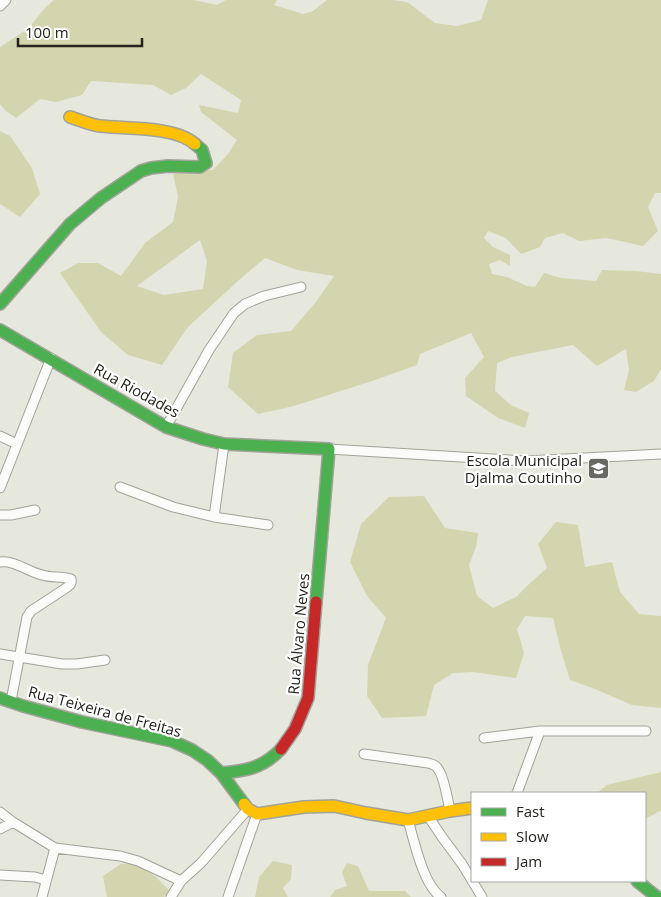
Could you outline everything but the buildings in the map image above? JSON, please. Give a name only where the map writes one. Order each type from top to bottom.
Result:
[{"type":"street","points":[[0,6],[6,0]]},
{"type":"street","points":[[0,304],[70,224],[101,198],[141,171],[168,166],[200,167],[206,163],[202,150],[192,141],[169,132],[141,128],[98,126],[70,117]]},
{"type":"street","points":[[166,427],[209,350],[234,313],[245,304],[264,296],[301,287]]},
{"type":"street","name":"Rua Riodades","points":[[0,330],[51,358],[166,427],[224,444],[329,449]]},
{"type":"street","points":[[0,488],[51,358]]},
{"type":"street","points":[[0,436],[17,444]]},
{"type":"street","points":[[214,517],[224,444]]},
{"type":"street","points":[[329,449],[526,461],[661,454]]},
{"type":"street","name":"Rua Álvaro Neves","points":[[221,773],[256,767],[268,761],[289,740],[304,713],[308,698],[329,449]]},
{"type":"street","points":[[120,487],[174,507],[214,517],[268,525]]},
{"type":"street","points":[[0,515],[35,510]]},
{"type":"street","points":[[0,562],[10,562],[43,576],[71,579],[71,584],[31,611],[27,617],[19,658],[5,699]]},
{"type":"street","points":[[0,654],[62,664],[105,660]]},
{"type":"street","name":"Rua Teixeira de Freitas","points":[[5,699],[23,706],[82,722],[172,741],[192,750],[221,773],[252,811]]},
{"type":"street","points":[[484,738],[540,732],[646,731]]},
{"type":"street","points":[[517,792],[540,732]]},
{"type":"street","points":[[364,754],[434,765],[442,774],[450,811]]},
{"type":"street","points":[[172,897],[181,881],[252,811],[334,806],[408,820],[471,808]]},
{"type":"street","points":[[228,897],[252,811]]},
{"type":"street","points":[[0,812],[55,848],[120,856],[138,861],[181,881]]},
{"type":"street","points":[[428,816],[471,879]]},
{"type":"street","points":[[408,820],[418,855],[430,884],[441,897]]},
{"type":"street","points":[[0,829],[13,822]]},
{"type":"street","points":[[42,897],[55,848]]},
{"type":"street","points":[[0,875],[35,877],[46,880]]},
{"type":"street","points":[[473,882],[482,897]]},
{"type":"street","points":[[638,882],[657,897]]},
{"type":"green space","points":[[54,0],[194,0],[217,5],[226,0],[277,0],[274,5],[303,14],[313,11],[327,0],[392,0],[407,2],[435,23],[457,26],[481,20],[488,0],[661,0],[661,193],[655,193],[648,207],[658,231],[643,246],[606,238],[579,241],[563,233],[545,238],[540,247],[521,254],[506,238],[488,231],[484,238],[493,247],[510,255],[510,266],[500,260],[489,264],[492,274],[507,277],[527,286],[535,287],[544,273],[561,278],[596,281],[602,270],[661,274],[661,369],[654,381],[636,392],[624,390],[629,370],[626,349],[597,366],[573,345],[512,357],[497,363],[495,391],[511,405],[529,413],[525,428],[498,418],[466,396],[465,378],[484,357],[471,333],[420,354],[417,365],[294,406],[258,414],[228,387],[233,353],[257,335],[291,331],[316,302],[334,276],[297,270],[265,258],[188,327],[162,365],[128,355],[101,332],[60,273],[78,263],[98,263],[121,276],[145,243],[173,222],[178,197],[173,174],[187,170],[213,170],[228,154],[237,140],[201,112],[199,105],[238,113],[241,100],[201,74],[186,88],[171,95],[153,85],[91,81],[82,95],[56,102],[40,99],[16,118],[0,104],[0,47],[29,28],[43,10]],"holes":[[[200,240],[207,261],[203,289],[164,295],[137,286]]]},
{"type":"green space","points":[[0,131],[10,136],[32,168],[40,194],[20,217],[0,204]]},
{"type":"green space","points":[[424,496],[445,528],[478,533],[476,547],[469,565],[477,596],[493,608],[516,597],[547,568],[538,544],[556,522],[578,525],[585,567],[612,562],[620,592],[639,614],[661,616],[661,708],[632,705],[570,680],[553,618],[525,616],[517,629],[524,653],[516,678],[473,672],[453,673],[434,685],[426,716],[382,718],[367,696],[368,665],[386,618],[367,596],[350,562],[361,524],[389,497]]},
{"type":"green space","points":[[661,772],[661,811],[646,818],[646,792],[598,792],[607,785]]},
{"type":"green space","points":[[273,861],[292,865],[291,879],[283,888],[288,897],[255,897],[259,877]]},
{"type":"green space","points":[[135,863],[156,877],[170,891],[164,897],[107,897],[103,876],[121,864]]},
{"type":"green space","points":[[347,863],[358,866],[369,891],[405,891],[411,897],[330,897],[335,890],[347,886],[342,873]]},
{"type":"traffic: fast","points":[[0,304],[70,224],[101,198],[141,171],[168,166],[200,167],[206,163],[202,150],[195,144]]},
{"type":"traffic: fast","points":[[0,330],[166,427],[224,444],[329,449],[316,602]]},
{"type":"traffic: fast","points":[[0,698],[82,722],[172,741],[192,750],[207,760],[221,773],[244,804]]},
{"type":"traffic: fast","points":[[221,773],[254,767],[268,760],[281,749]]},
{"type":"traffic: fast","points":[[638,882],[657,897]]},
{"type":"traffic: slow","points":[[70,117],[89,124],[163,131],[186,138],[195,144]]},
{"type":"traffic: slow","points":[[244,804],[248,809],[257,814],[304,807],[334,806],[408,820],[471,808]]},
{"type":"traffic: jam","points":[[281,749],[295,729],[308,698],[316,602]]},
{"type":"place","name":"Escola Municipal Djalma Coutinho","points":[[598,469]]}]
